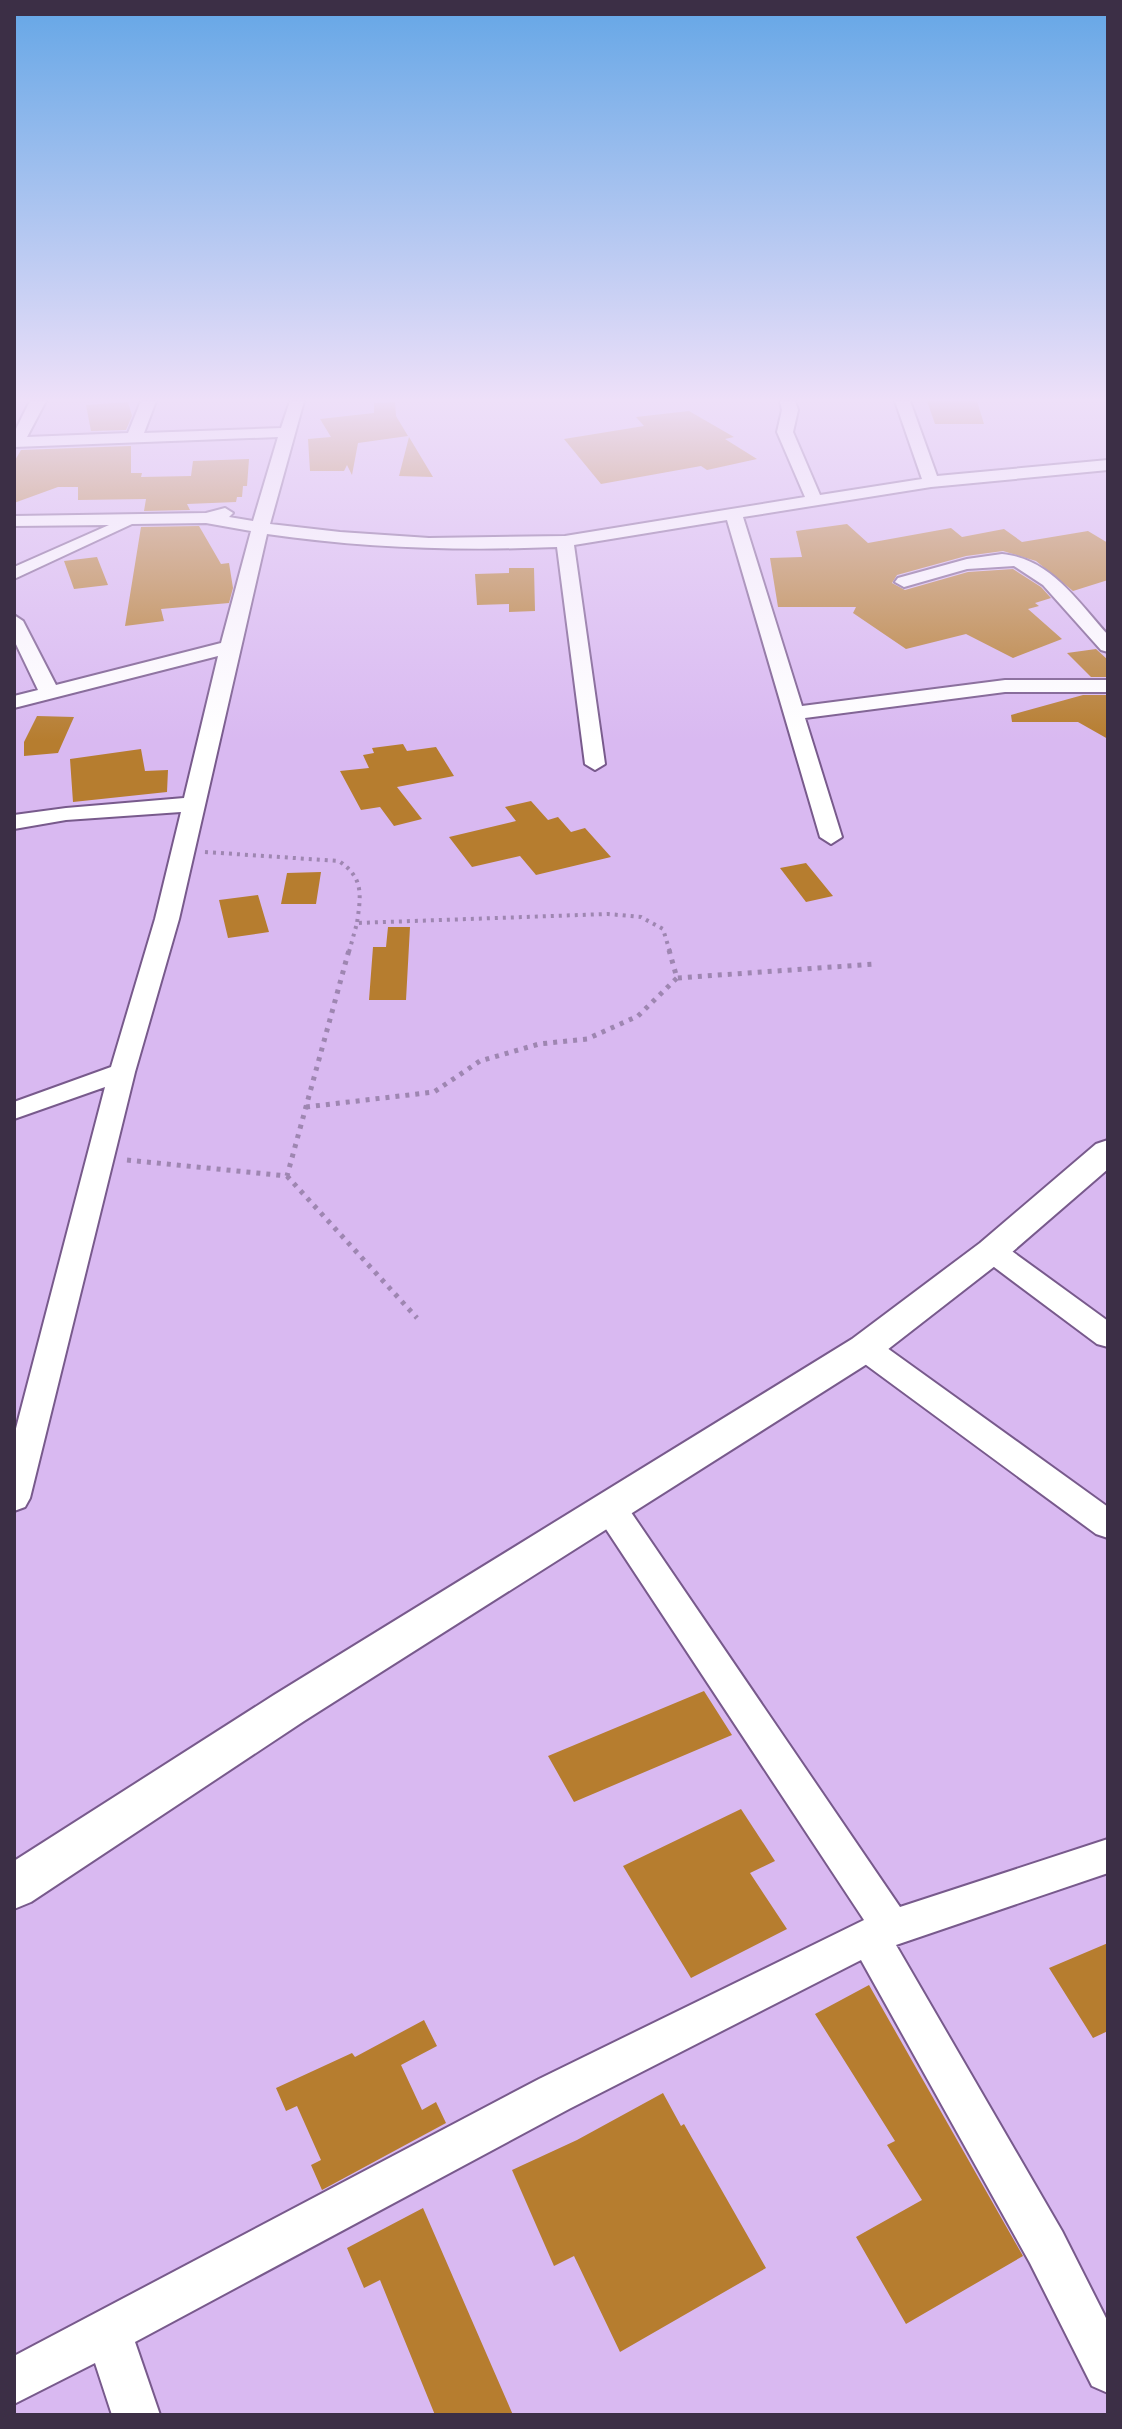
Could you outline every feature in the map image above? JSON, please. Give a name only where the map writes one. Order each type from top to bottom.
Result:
[{"type":"street","points":[[206,518],[222,514]]},
{"type":"street","points":[[14,1498],[122,1072],[184,850],[264,514]]},
{"type":"street","points":[[14,521],[206,518],[260,529],[395,543],[506,544],[565,541],[738,514]]},
{"type":"street","points":[[734,515],[831,837]]},
{"type":"street","points":[[14,574],[135,519]]},
{"type":"street","points":[[565,541],[595,764]]},
{"type":"street","points":[[904,582],[970,564],[1026,564],[1042,576],[1108,646]]},
{"type":"street","points":[[14,621],[49,692]]},
{"type":"street","points":[[14,702],[230,647]]},
{"type":"street","points":[[796,713],[1005,686],[1108,686]]},
{"type":"street","points":[[14,822],[66,814],[195,804]]},
{"type":"street","points":[[14,1111],[122,1072]]},
{"type":"street","points":[[14,1887],[289,1708],[865,1348],[992,1251],[1108,1151]]},
{"type":"street","points":[[992,1251],[1108,1336]]},
{"type":"street","points":[[865,1348],[1108,1525]]},
{"type":"street","points":[[610,1508],[880,1931],[1108,2370]]},
{"type":"street","points":[[14,2381],[554,2094],[880,1931],[1108,1856]]},
{"type":"street","points":[[108,2331],[136,2415]]},
{"type":"path","points":[[184,850],[339,861],[355,871],[362,886],[357,923],[287,1176]]},
{"type":"path","points":[[357,923],[608,914],[641,917],[663,929],[677,978]]},
{"type":"path","points":[[306,1107],[434,1092],[480,1061],[539,1044],[587,1039],[638,1016],[677,978],[875,964]]},
{"type":"path","points":[[102,1158],[287,1176],[417,1318]]},
{"type":"building","points":[[847,524],[868,543],[951,528],[962,537],[1004,529],[1022,542],[1088,531],[1108,543],[1108,580],[1073,591],[1036,561],[1003,551],[966,556],[897,575],[892,583],[905,590],[968,572],[1013,569],[1041,587],[1051,598],[1028,609],[1062,639],[1013,658],[966,634],[906,649],[853,613],[856,607],[778,607],[770,558],[802,557],[796,531]]},
{"type":"building","points":[[199,526],[221,564],[229,563],[233,588],[229,603],[161,609],[164,621],[125,626],[141,527]]},
{"type":"building","points":[[97,557],[108,585],[74,589],[64,561]]},
{"type":"building","points":[[509,568],[534,568],[535,611],[509,612],[509,604],[477,605],[475,574],[509,573]]},
{"type":"building","points":[[1096,649],[1108,660],[1108,677],[1091,677],[1067,653]]},
{"type":"building","points":[[1083,695],[1108,695],[1108,739],[1078,722],[1012,722],[1011,715]]},
{"type":"building","points":[[37,716],[74,717],[58,753],[24,756],[24,742]]},
{"type":"building","points":[[403,744],[407,751],[436,747],[454,776],[397,787],[422,819],[394,826],[380,807],[361,810],[340,771],[369,768],[363,755],[374,753],[372,748]]},
{"type":"building","points":[[141,749],[145,771],[168,770],[167,792],[73,802],[70,759]]},
{"type":"building","points":[[531,801],[548,820],[558,817],[571,832],[585,828],[611,857],[536,875],[520,856],[472,867],[449,837],[516,821],[505,807]]},
{"type":"building","points":[[806,863],[833,896],[806,902],[780,868]]},
{"type":"building","points":[[321,872],[316,904],[281,904],[287,873]]},
{"type":"building","points":[[258,895],[269,932],[228,938],[219,900]]},
{"type":"building","points":[[388,927],[410,927],[406,1000],[369,1000],[373,947],[386,947]]},
{"type":"building","points":[[704,1691],[732,1735],[574,1802],[548,1756]]},
{"type":"building","points":[[741,1809],[775,1861],[750,1873],[787,1929],[691,1978],[623,1866]]},
{"type":"building","points":[[1108,1943],[1108,2031],[1093,2038],[1049,1968]]},
{"type":"building","points":[[869,1985],[1023,2256],[906,2324],[856,2237],[922,2200],[887,2145],[895,2141],[815,2014]]},
{"type":"building","points":[[424,2020],[437,2046],[401,2065],[422,2110],[436,2102],[446,2123],[322,2190],[311,2165],[321,2160],[297,2106],[286,2111],[276,2088],[352,2053],[355,2057]]},
{"type":"building","points":[[663,2093],[766,2268],[620,2352],[574,2256],[554,2266],[512,2170],[577,2140]]},
{"type":"building","points":[[423,2208],[513,2415],[435,2415],[380,2280],[364,2288],[347,2248]]}]
